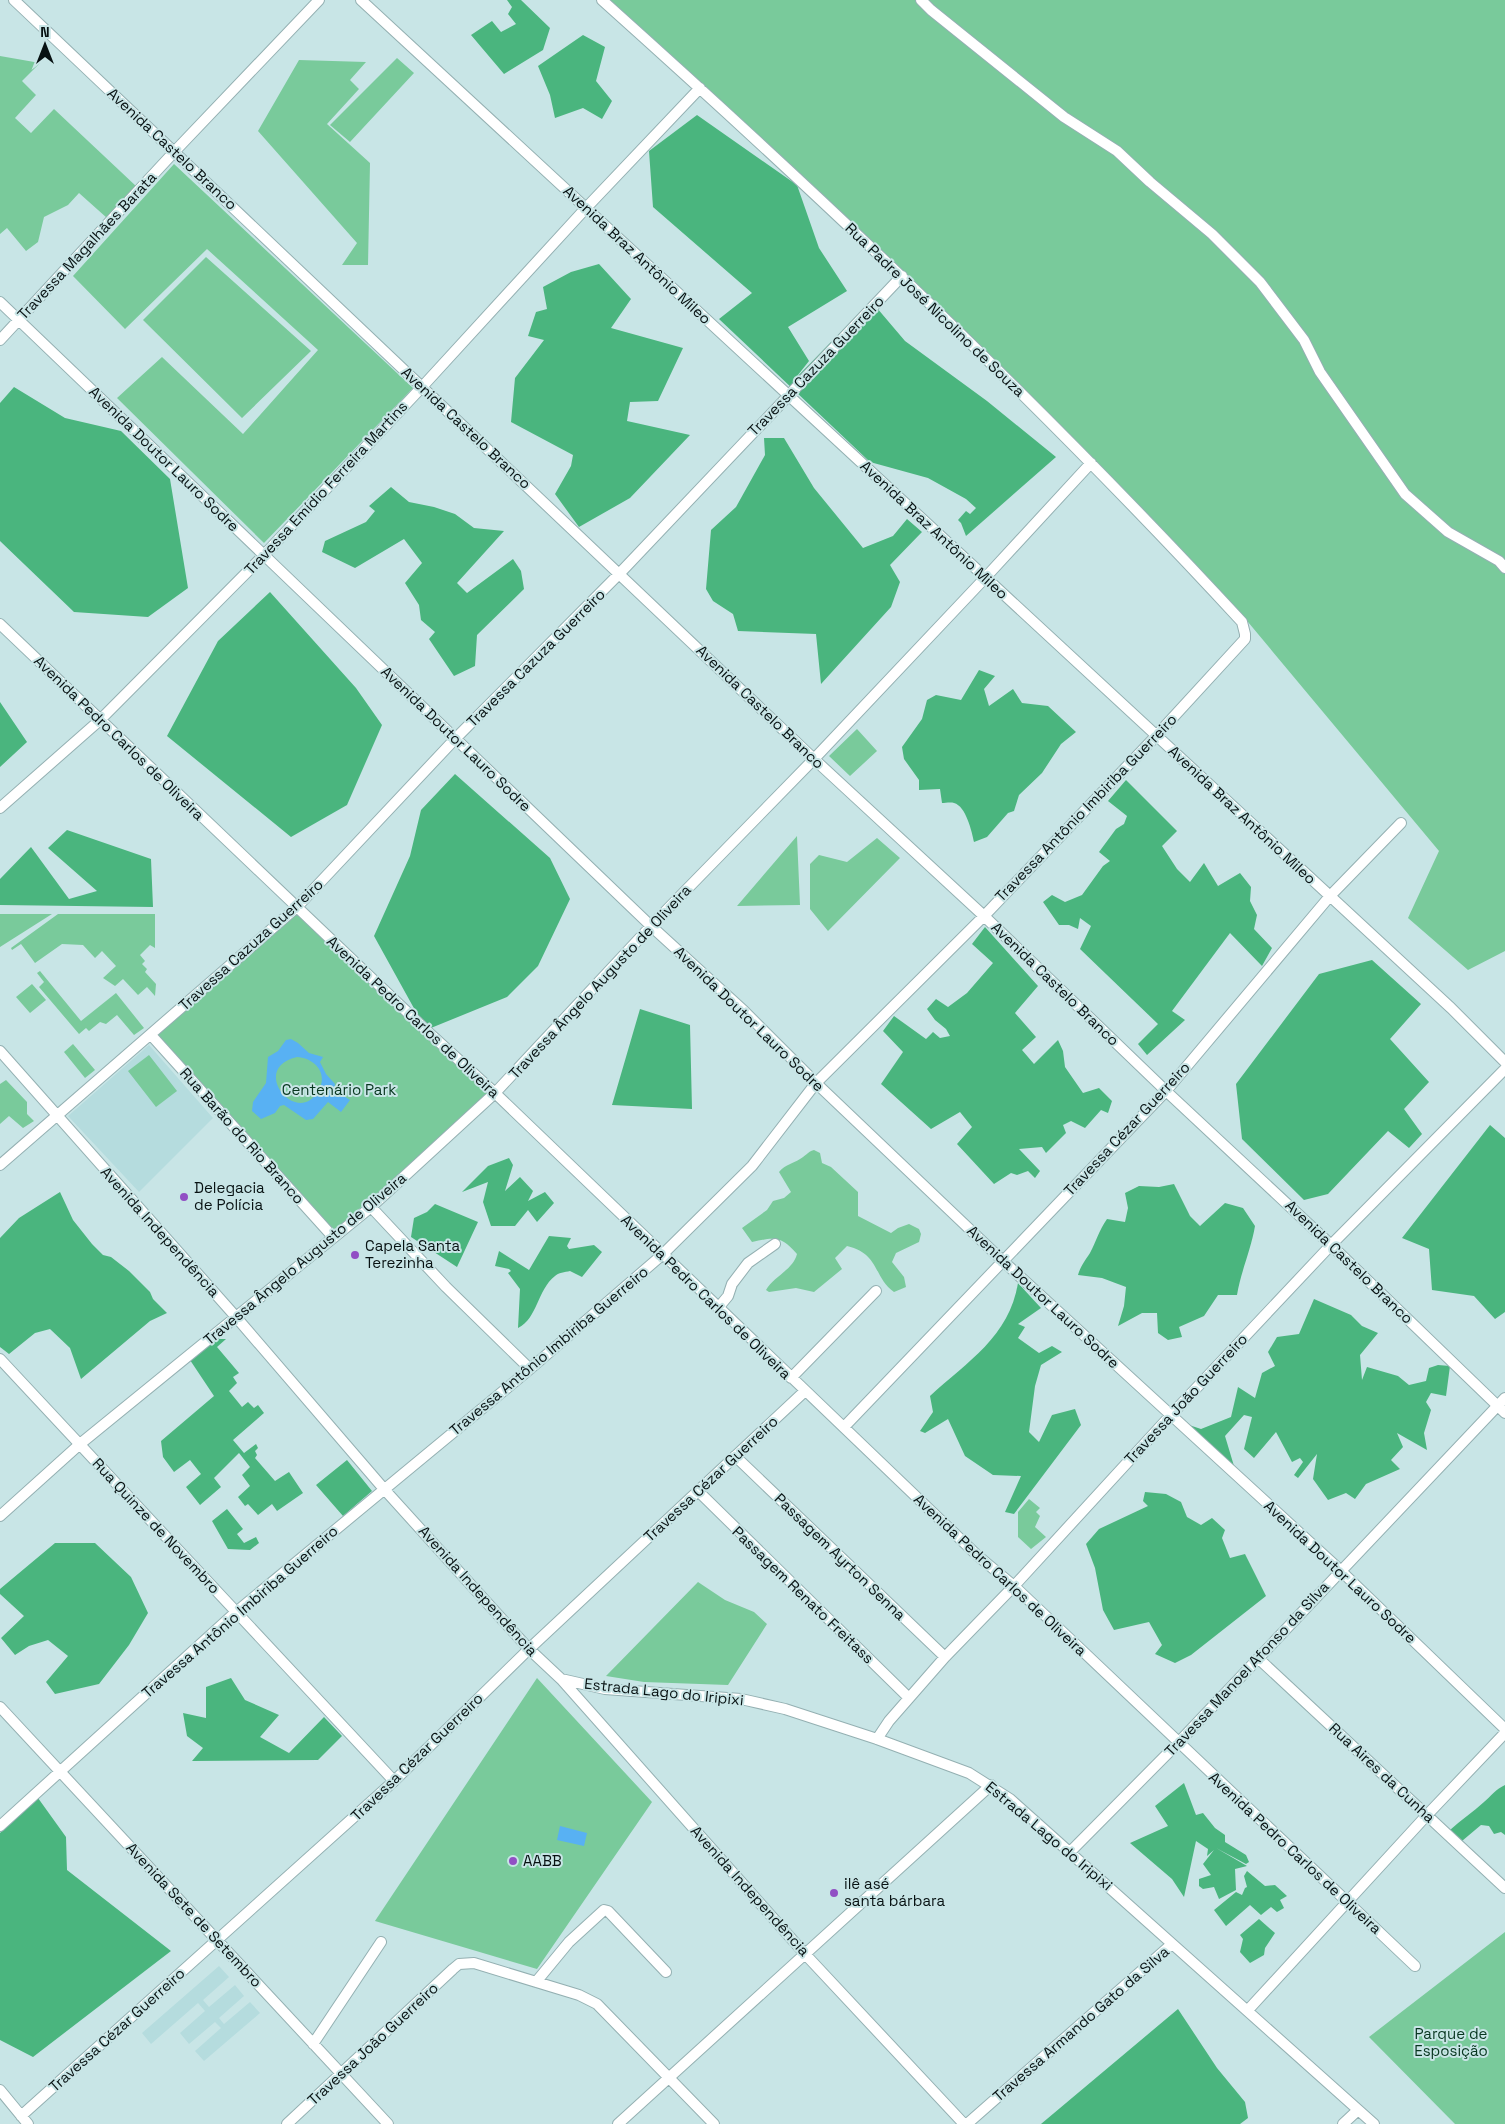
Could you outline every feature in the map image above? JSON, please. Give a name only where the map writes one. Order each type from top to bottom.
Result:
[{"type":"street","name":"Avenida Castelo Branco","points":[[14,0],[814,758],[984,916],[1501,1409]]},
{"type":"street","name":"Travessa Magalhães Barata","points":[[0,340],[175,151],[319,0]]},
{"type":"street","name":"Avenida Braz Antônio Mileo","points":[[361,0],[1451,1008],[1505,1062]]},
{"type":"street","name":"Rua Padre José Nicolino de Souza","points":[[602,0],[700,88],[902,276],[1091,463],[1242,622],[1246,634],[1245,639]]},
{"type":"street","points":[[921,0],[1064,117],[1117,151],[1150,182],[1212,234],[1260,282],[1304,340],[1320,372],[1405,494],[1448,532],[1499,562],[1505,568]]},
{"type":"street","name":"Travessa Emídio Ferreira Martins","points":[[0,808],[100,720],[264,555],[700,88]]},
{"type":"street","name":"Travessa Cazuza Guerreiro","points":[[0,1165],[297,907],[455,739],[620,573],[902,276]]},
{"type":"street","name":"Avenida Doutor Lauro Sodre","points":[[0,302],[651,926],[744,1011],[816,1083],[1003,1261],[1340,1570],[1505,1728]]},
{"type":"street","name":"Travessa Ângelo Augusto de Oliveira","points":[[0,1516],[80,1444],[370,1207],[495,1093],[651,926],[985,578],[1091,463]]},
{"type":"street","name":"Avenida Pedro Carlos de Oliveira","points":[[0,624],[426,1030],[495,1093],[978,1556],[1014,1586],[1415,1966]]},
{"type":"street","name":"Travessa Antônio Imbiriba Guerreiro","points":[[0,1826],[236,1612],[530,1369],[662,1255],[752,1166],[816,1083],[984,916],[1156,736],[1245,639]]},
{"type":"street","name":"Travessa Cézar Guerreiro","points":[[844,1427],[1166,1090],[1330,896],[1401,823]]},
{"type":"street","name":"Rua Barão do Rio Branco","points":[[151,1035],[333,1237]]},
{"type":"street","name":"Avenida Independência","points":[[0,1051],[236,1317],[384,1489],[529,1649],[561,1679],[805,1954],[966,2124]]},
{"type":"street","name":"Travessa João Guerreiro","points":[[878,1739],[909,1698],[945,1658],[1014,1586],[1170,1416],[1331,1245],[1505,1069]]},
{"type":"street","points":[[370,1207],[446,1287],[530,1369]]},
{"type":"street","points":[[718,1308],[728,1296],[732,1284],[748,1263],[775,1244]]},
{"type":"street","points":[[791,1378],[876,1291]]},
{"type":"street","name":"Rua Quinze de Novembro","points":[[0,1359],[394,1781]]},
{"type":"street","name":"Travessa Cézar Guerreiro","points":[[21,2116],[394,1781],[529,1649],[805,1391]]},
{"type":"street","name":"Travessa Manoel Afonso da Silva","points":[[1070,1852],[1259,1659],[1340,1570],[1501,1409],[1505,1398]]},
{"type":"street","name":"Passagem Ayrton Senna","points":[[735,1456],[945,1658]]},
{"type":"street","name":"Passagem Renato Freitass","points":[[698,1491],[909,1698]]},
{"type":"street","name":"Rua Aires da Cunha","points":[[1259,1659],[1505,1888]]},
{"type":"street","name":"Estrada Lago do Iripixi","points":[[561,1679],[605,1689],[741,1699],[785,1709],[878,1739],[970,1773],[991,1785],[1070,1852],[1374,2124]]},
{"type":"street","name":"Avenida Sete de Setembro","points":[[0,1707],[388,2124]]},
{"type":"street","points":[[1248,2010],[1426,1815],[1505,1733]]},
{"type":"street","points":[[618,2124],[991,1785]]},
{"type":"street","points":[[666,1972],[608,1911],[604,1910],[569,1942],[536,1982],[579,1995],[597,2004],[714,2124]]},
{"type":"street","points":[[313,2044],[381,1942]]},
{"type":"street","name":"Travessa Armando Gato da Silva","points":[[966,2124],[1172,1944]]},
{"type":"street","name":"Travessa João Guerreiro","points":[[287,2124],[459,1964],[474,1963],[536,1982]]},
{"type":"street","points":[[0,2090],[28,2124]]},
{"type":"street","points":[[1343,2124],[1358,2110]]},
{"type":"shaded area","points":[[149,1045],[213,1118],[139,1192],[68,1116]]},
{"type":"shaded area","points":[[219,1966],[229,1977],[203,2000],[209,2007],[235,1985],[244,1996],[219,2018],[224,2024],[250,2002],[260,2013],[204,2061],[195,2051],[221,2028],[215,2022],[189,2044],[180,2033],[205,2011],[198,2003],[151,2044],[142,2033]]},
{"type":"green space","points":[[507,0],[521,0],[550,28],[543,50],[504,74],[471,35],[492,21],[501,32],[516,24],[508,14],[512,7]]},
{"type":"green space","points":[[610,0],[1505,0],[1505,951],[1468,970],[1408,918],[1439,851],[1248,622],[1094,459],[805,178]]},
{"type":"green space","points":[[583,35],[605,47],[596,81],[612,101],[602,119],[583,108],[555,118],[550,95],[538,66]]},
{"type":"green space","points":[[0,56],[40,63],[22,81],[36,95],[15,118],[31,133],[54,109],[137,187],[107,218],[79,193],[68,205],[44,217],[38,242],[26,251],[7,228],[0,234]]},
{"type":"green space","points":[[397,58],[414,73],[350,142],[330,125]]},
{"type":"green space","points":[[299,60],[366,62],[350,80],[359,89],[327,124],[370,163],[368,265],[342,265],[357,243],[258,131]]},
{"type":"green space","points":[[697,115],[797,185],[819,248],[847,291],[788,327],[809,361],[794,380],[871,301],[905,341],[987,401],[1056,457],[966,536],[958,520],[966,511],[970,514],[976,508],[966,499],[928,478],[870,462],[719,319],[752,293],[653,207],[649,151]]},
{"type":"green space","points":[[174,164],[413,388],[264,543],[117,398],[162,357],[243,434],[318,350],[207,249],[125,329],[73,276]]},
{"type":"green space","points":[[206,257],[311,351],[242,418],[143,320]]},
{"type":"green space","points":[[599,264],[631,299],[611,328],[683,348],[658,401],[630,402],[627,421],[690,435],[630,498],[579,527],[555,494],[571,466],[573,455],[511,422],[515,378],[544,340],[528,336],[536,312],[547,309],[543,287],[571,272]]},
{"type":"green space","points":[[14,387],[65,418],[121,431],[170,479],[188,588],[148,617],[74,612],[0,541],[0,403]]},
{"type":"green space","points":[[764,438],[784,438],[814,488],[863,548],[893,536],[907,519],[922,532],[890,565],[900,582],[891,607],[821,684],[816,634],[738,631],[733,614],[713,601],[706,589],[711,530],[736,507],[765,455]]},
{"type":"green space","points":[[391,487],[409,502],[455,514],[474,528],[504,531],[457,583],[467,593],[513,559],[521,571],[524,589],[477,635],[475,666],[454,676],[429,639],[435,632],[421,620],[419,605],[405,583],[422,563],[404,539],[355,568],[322,552],[325,541],[366,522],[375,511],[369,506]]},
{"type":"green space","points":[[270,592],[356,688],[382,725],[347,805],[291,837],[167,736],[218,641]]},
{"type":"green space","points":[[979,670],[995,676],[984,689],[989,706],[1013,689],[1022,703],[1048,706],[1076,732],[1061,744],[1042,773],[1019,795],[1014,811],[1008,813],[987,837],[974,842],[968,820],[958,805],[942,803],[940,789],[919,790],[919,780],[904,759],[902,747],[922,719],[927,700],[936,695],[961,700]]},
{"type":"green space","points":[[0,702],[27,742],[0,767]]},
{"type":"green space","points":[[857,729],[877,751],[850,776],[829,756]]},
{"type":"green space","points":[[455,774],[550,858],[570,899],[538,966],[507,997],[426,1030],[374,936],[410,856],[421,810]]},
{"type":"green space","points":[[1126,780],[1177,831],[1162,846],[1177,869],[1190,882],[1204,863],[1218,886],[1240,873],[1251,887],[1250,901],[1257,915],[1254,929],[1272,948],[1262,966],[1230,933],[1172,1011],[1185,1020],[1147,1055],[1138,1044],[1158,1024],[1080,949],[1091,926],[1080,918],[1078,929],[1069,925],[1059,925],[1043,902],[1052,895],[1065,902],[1082,895],[1103,866],[1110,861],[1099,852],[1116,829],[1124,824],[1127,816],[1108,801]]},
{"type":"green space","points":[[67,830],[151,859],[153,907],[0,905],[0,879],[31,847],[69,899],[97,891],[48,848]]},
{"type":"green space","points":[[797,836],[800,905],[737,906]]},
{"type":"green space","points":[[877,838],[900,858],[828,931],[810,909],[810,864],[819,855],[847,862]]},
{"type":"green space","name":"Centenário Park","points":[[297,913],[490,1094],[333,1232],[156,1035]]},
{"type":"green space","points":[[0,914],[52,914],[0,947]]},
{"type":"green space","points":[[58,914],[155,914],[155,948],[150,945],[140,955],[145,961],[142,964],[147,969],[145,972],[156,984],[155,996],[147,987],[138,995],[123,979],[115,986],[103,978],[116,966],[102,951],[95,958],[83,945],[62,944],[35,963],[21,944],[12,950],[11,948]]},
{"type":"green space","points":[[985,927],[1038,986],[1015,1013],[1036,1037],[1022,1050],[1034,1064],[1058,1040],[1063,1051],[1065,1067],[1083,1093],[1099,1088],[1112,1101],[1108,1113],[1101,1110],[1085,1128],[1071,1121],[1063,1125],[1066,1133],[1046,1153],[1042,1147],[1019,1149],[1040,1171],[1035,1178],[1028,1171],[1017,1175],[1011,1173],[994,1184],[957,1144],[972,1127],[960,1112],[931,1129],[881,1084],[903,1052],[883,1031],[894,1016],[926,1039],[933,1032],[940,1038],[950,1036],[927,1009],[936,999],[948,1007],[967,993],[993,963],[972,944]]},
{"type":"green space","points":[[1372,960],[1421,1004],[1390,1039],[1429,1082],[1404,1109],[1422,1134],[1409,1148],[1388,1131],[1328,1194],[1304,1200],[1242,1139],[1236,1084],[1319,974]]},
{"type":"green space","points":[[40,971],[81,1021],[116,993],[144,1028],[134,1035],[117,1015],[106,1024],[100,1022],[89,1031],[86,1028],[79,1034],[39,987],[44,982],[37,973]]},
{"type":"green space","points":[[32,984],[46,1000],[30,1013],[16,997]]},
{"type":"green space","points":[[640,1009],[690,1025],[692,1109],[612,1105]]},
{"type":"green space","points":[[73,1044],[95,1070],[85,1078],[64,1052]]},
{"type":"green space","points":[[149,1055],[177,1091],[156,1107],[128,1071]]},
{"type":"green space","points":[[6,1080],[27,1102],[27,1114],[34,1121],[23,1128],[9,1116],[0,1124],[0,1084]]},
{"type":"green space","points":[[1490,1125],[1505,1138],[1505,1312],[1495,1319],[1474,1296],[1432,1290],[1429,1249],[1402,1238]]},
{"type":"green space","points":[[814,1150],[820,1153],[822,1163],[831,1167],[858,1192],[858,1216],[891,1233],[909,1224],[919,1229],[921,1234],[919,1242],[896,1253],[892,1262],[904,1277],[906,1287],[894,1292],[882,1280],[875,1266],[865,1254],[847,1246],[835,1258],[842,1269],[814,1292],[796,1288],[769,1292],[766,1290],[769,1285],[788,1269],[797,1254],[777,1239],[752,1242],[742,1228],[767,1210],[773,1201],[784,1198],[791,1192],[779,1172]]},
{"type":"green space","points":[[509,1158],[513,1165],[505,1191],[520,1177],[533,1191],[528,1201],[545,1192],[554,1203],[537,1222],[528,1210],[515,1226],[491,1226],[483,1202],[488,1182],[462,1192],[488,1166]]},
{"type":"green space","points":[[1174,1184],[1190,1216],[1200,1226],[1225,1203],[1243,1208],[1255,1226],[1237,1295],[1218,1295],[1204,1316],[1179,1327],[1182,1337],[1168,1340],[1158,1333],[1157,1313],[1142,1313],[1118,1326],[1124,1306],[1126,1287],[1102,1278],[1078,1275],[1107,1219],[1125,1222],[1128,1208],[1125,1193],[1139,1186],[1159,1187]]},
{"type":"green space","points":[[60,1192],[73,1220],[92,1244],[103,1255],[111,1257],[129,1271],[167,1313],[150,1321],[81,1379],[70,1348],[50,1329],[35,1333],[9,1354],[0,1347],[0,1238],[19,1218]]},
{"type":"green space","points":[[435,1204],[478,1222],[457,1267],[411,1237],[414,1218],[427,1212]]},
{"type":"green space","points":[[549,1236],[571,1238],[567,1246],[569,1249],[594,1245],[602,1252],[582,1277],[570,1271],[555,1276],[544,1289],[530,1318],[518,1328],[520,1289],[508,1273],[511,1271],[509,1269],[495,1266],[499,1251],[529,1270]]},
{"type":"green space","points":[[1018,1283],[1041,1308],[1018,1324],[1025,1327],[1018,1338],[1039,1353],[1052,1346],[1062,1352],[1041,1365],[1035,1386],[1029,1432],[1039,1442],[1052,1415],[1075,1409],[1081,1425],[1014,1514],[1005,1512],[1021,1476],[993,1475],[965,1456],[948,1419],[925,1433],[920,1431],[933,1412],[930,1396],[985,1347],[996,1333],[1006,1319]]},
{"type":"green space","points":[[1314,1299],[1351,1315],[1362,1326],[1378,1333],[1360,1355],[1362,1380],[1367,1367],[1398,1376],[1409,1385],[1426,1381],[1429,1368],[1438,1365],[1450,1366],[1446,1396],[1431,1393],[1426,1402],[1431,1410],[1424,1433],[1427,1450],[1397,1433],[1403,1447],[1391,1460],[1400,1469],[1366,1484],[1355,1499],[1346,1493],[1328,1500],[1313,1479],[1317,1454],[1298,1478],[1294,1475],[1303,1462],[1300,1458],[1292,1462],[1276,1432],[1254,1458],[1244,1449],[1252,1417],[1244,1415],[1225,1436],[1234,1466],[1189,1425],[1201,1429],[1231,1417],[1238,1387],[1255,1398],[1262,1373],[1275,1366],[1268,1352],[1277,1337],[1299,1334]]},
{"type":"green space","points":[[213,1339],[226,1339],[217,1347],[239,1373],[233,1377],[237,1383],[229,1391],[242,1407],[248,1402],[254,1408],[258,1405],[264,1413],[233,1440],[244,1453],[256,1444],[258,1448],[255,1451],[257,1455],[255,1458],[275,1481],[289,1472],[303,1493],[277,1511],[272,1504],[258,1515],[248,1504],[245,1506],[238,1497],[250,1486],[242,1475],[250,1467],[239,1453],[214,1478],[221,1487],[200,1505],[186,1487],[201,1474],[190,1460],[174,1472],[163,1457],[161,1441],[214,1396],[190,1360]]},
{"type":"green space","points":[[347,1460],[372,1491],[343,1516],[316,1485]]},
{"type":"green space","points":[[1145,1492],[1166,1494],[1181,1502],[1187,1517],[1201,1525],[1212,1518],[1225,1530],[1222,1538],[1230,1558],[1245,1554],[1266,1596],[1191,1655],[1175,1663],[1155,1654],[1162,1645],[1149,1622],[1114,1630],[1103,1610],[1095,1568],[1086,1544],[1099,1529],[1148,1506],[1143,1501]]},
{"type":"green space","points":[[1029,1499],[1040,1508],[1036,1512],[1040,1516],[1035,1527],[1046,1537],[1031,1549],[1018,1537],[1018,1512]]},
{"type":"green space","points":[[227,1509],[243,1529],[237,1534],[244,1543],[256,1537],[259,1543],[250,1550],[228,1549],[212,1521]]},
{"type":"green space","points":[[55,1543],[95,1543],[131,1577],[148,1613],[129,1645],[99,1684],[55,1694],[46,1682],[68,1656],[48,1640],[29,1646],[15,1655],[1,1638],[24,1616],[0,1594],[0,1589]]},
{"type":"green space","points":[[698,1582],[725,1600],[754,1612],[767,1624],[728,1685],[644,1682],[606,1676]]},
{"type":"green space","points":[[231,1678],[245,1700],[279,1715],[260,1737],[289,1753],[324,1717],[342,1736],[318,1760],[192,1761],[203,1748],[187,1736],[183,1713],[206,1718],[206,1687]]},
{"type":"green space","name":"AABB","points":[[537,1678],[652,1802],[537,1969],[375,1921]]},
{"type":"green space","points":[[1184,1783],[1196,1815],[1203,1813],[1215,1828],[1225,1835],[1225,1842],[1246,1855],[1249,1862],[1246,1864],[1216,1848],[1247,1866],[1235,1869],[1236,1890],[1219,1899],[1214,1887],[1203,1889],[1199,1886],[1199,1879],[1211,1875],[1203,1864],[1214,1850],[1207,1856],[1208,1849],[1196,1841],[1184,1897],[1172,1879],[1130,1843],[1168,1826],[1155,1806]]},
{"type":"green space","points":[[1505,1785],[1505,1835],[1501,1832],[1494,1834],[1489,1826],[1481,1825],[1462,1841],[1450,1830],[1496,1791]]},
{"type":"green space","points":[[38,1798],[66,1837],[67,1870],[171,1951],[33,2057],[0,2040],[0,1833]]},
{"type":"green space","points":[[1247,1871],[1265,1886],[1275,1885],[1287,1896],[1280,1900],[1284,1908],[1277,1912],[1271,1907],[1261,1915],[1250,1905],[1226,1926],[1214,1910],[1236,1892],[1242,1895],[1247,1887],[1244,1876]]},
{"type":"green space","points":[[1259,1919],[1275,1933],[1265,1948],[1264,1955],[1250,1963],[1240,1952],[1243,1939],[1240,1935]]},
{"type":"green space","name":"Parque de Esposição","points":[[1505,1932],[1505,2124],[1455,2124],[1369,2037]]},
{"type":"green space","points":[[1178,2009],[1217,2068],[1245,2102],[1248,2118],[1240,2124],[1041,2124]]},
{"type":"water","points":[[291,1039],[309,1053],[323,1057],[320,1062],[326,1074],[335,1084],[334,1090],[350,1100],[341,1112],[328,1102],[313,1119],[306,1120],[284,1105],[280,1106],[275,1113],[261,1119],[252,1111],[253,1102],[266,1083],[268,1057],[278,1051],[286,1040]],"holes":[[[297,1057],[304,1058],[318,1068],[322,1079],[318,1091],[309,1101],[299,1103],[289,1099],[281,1092],[277,1082],[277,1072],[283,1063]]]},
{"type":"water","points":[[560,1826],[587,1833],[584,1846],[557,1840]]},
{"type":"place","name":"Delegacia de Polícia","points":[[184,1197]]},
{"type":"place","name":"Capela Santa Terezinha","points":[[355,1255]]},
{"type":"place","name":"AABB","points":[[513,1861]]},
{"type":"place","name":"ilê asé santa bárbara","points":[[834,1893]]}]
